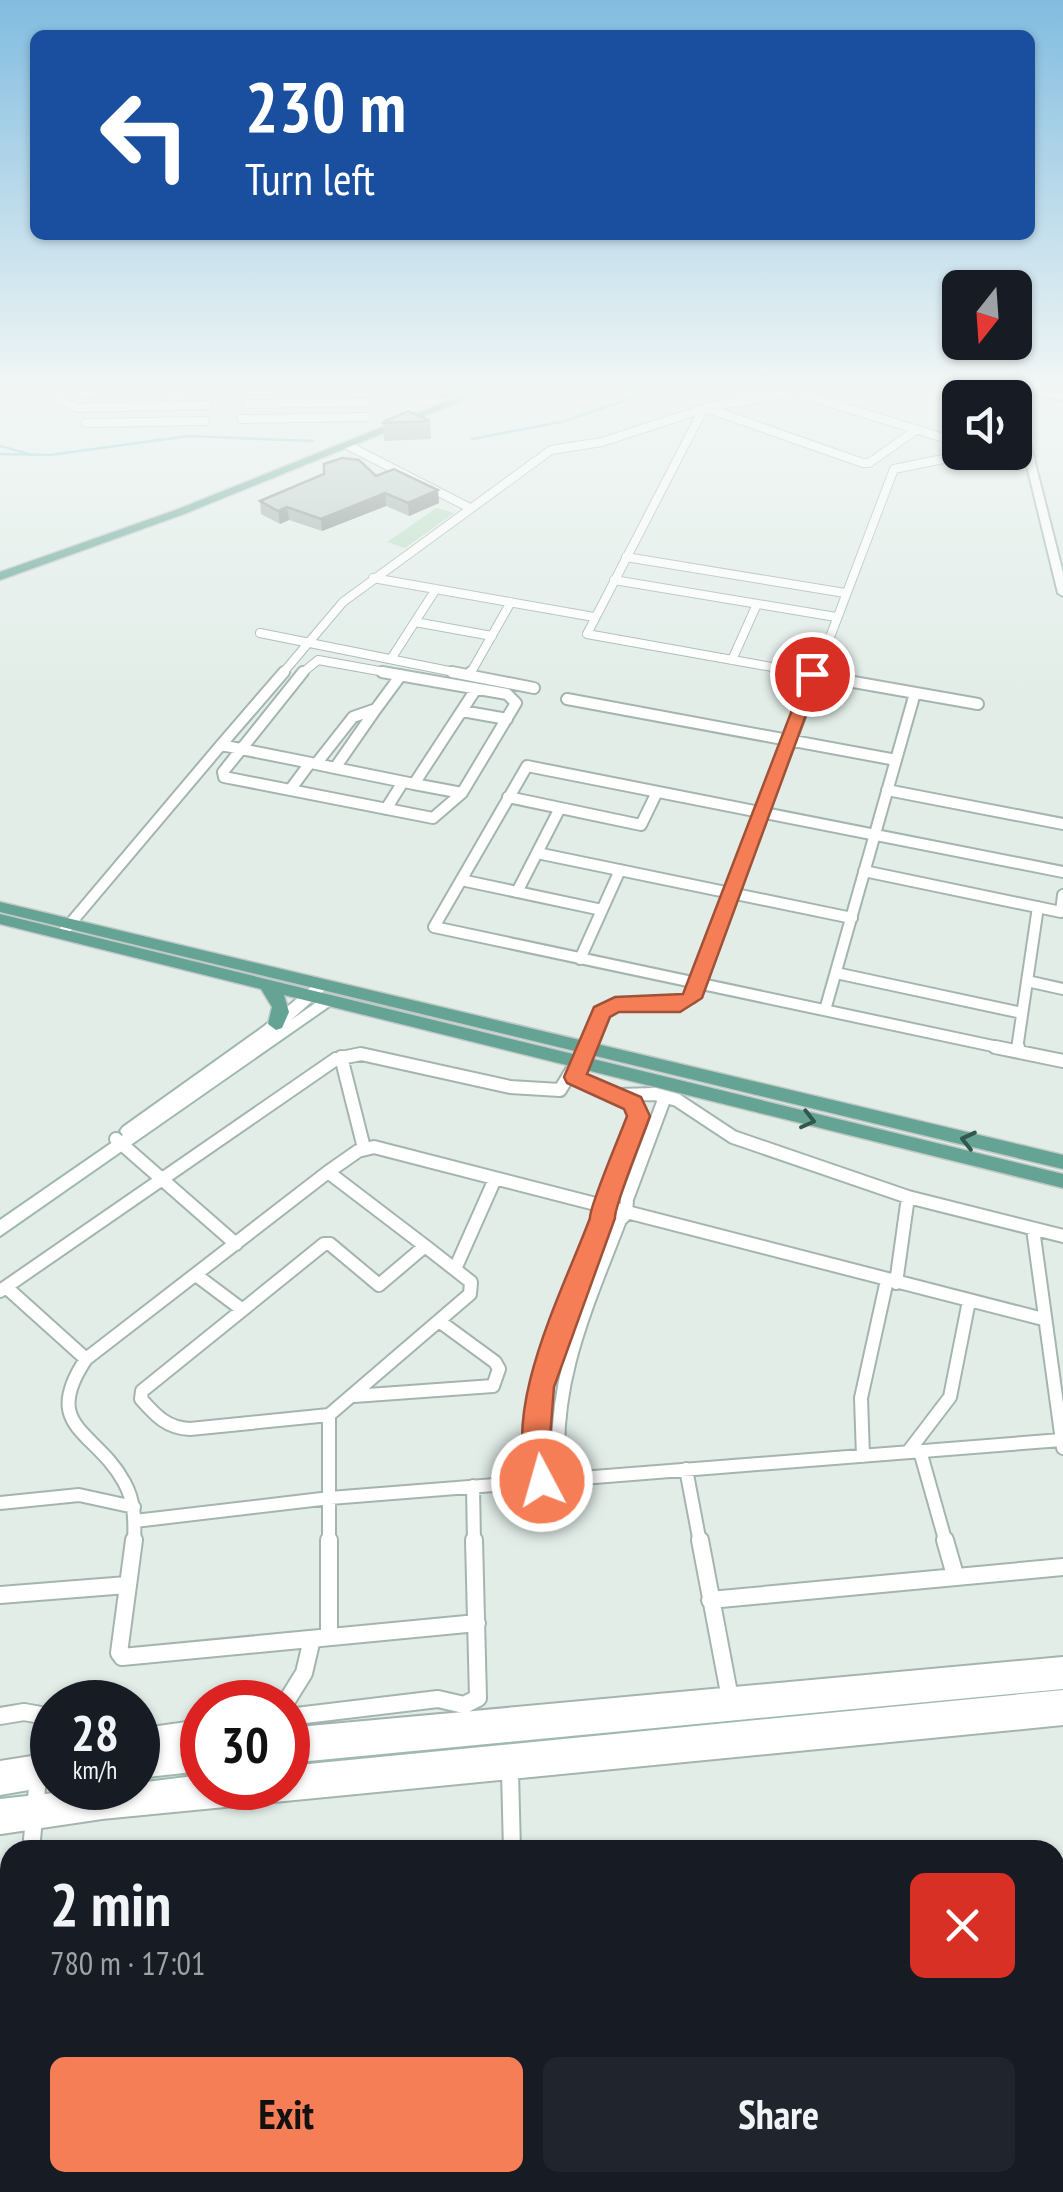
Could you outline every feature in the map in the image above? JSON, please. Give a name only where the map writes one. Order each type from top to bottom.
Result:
[{"type":"main road","points":[[0,576],[236,490]]},
{"type":"main road","points":[[0,907],[266,984],[321,994]]},
{"type":"main road","points":[[0,920],[66,929],[581,1063],[1063,1181]]},
{"type":"main road","points":[[266,984],[281,1002],[276,1024]]},
{"type":"main road","points":[[581,1063],[1063,1162]]},
{"type":"street","points":[[435,490],[470,508]]},
{"type":"street","points":[[66,929],[306,642],[344,602],[495,490]]},
{"type":"street","points":[[661,490],[586,634],[978,704]]},
{"type":"street","points":[[86,1359],[3,1289],[341,1057],[361,1054],[510,1087],[560,1090],[581,1063],[601,1012],[615,1004],[680,1004],[692,998],[812,674],[887,490]]},
{"type":"street","points":[[1034,490],[1063,592]]},
{"type":"street","points":[[626,557],[845,593]]},
{"type":"street","points":[[373,578],[594,617]]},
{"type":"street","points":[[744,602],[753,578]]},
{"type":"street","points":[[614,580],[836,617]]},
{"type":"street","points":[[392,659],[436,589]]},
{"type":"street","points":[[469,675],[511,602]]},
{"type":"street","points":[[732,660],[757,604]]},
{"type":"street","points":[[415,622],[492,636]]},
{"type":"street","points":[[260,633],[534,688]]},
{"type":"street","points":[[313,661],[476,689],[516,698],[462,793],[433,818],[224,776],[313,661]]},
{"type":"street","points":[[334,768],[401,675]]},
{"type":"street","points":[[386,809],[476,689]]},
{"type":"street","points":[[826,1010],[915,693]]},
{"type":"street","points":[[567,699],[896,760]]},
{"type":"street","points":[[290,790],[353,717],[376,709]]},
{"type":"street","points":[[462,712],[506,720]]},
{"type":"street","points":[[220,744],[462,793]]},
{"type":"street","points":[[1063,872],[527,766],[434,927],[1063,1061]]},
{"type":"street","points":[[887,790],[1063,824]]},
{"type":"street","points":[[508,797],[641,826],[657,792]]},
{"type":"street","points":[[516,892],[560,808]]},
{"type":"street","points":[[538,853],[852,918]]},
{"type":"street","points":[[580,958],[620,870]]},
{"type":"street","points":[[864,871],[1061,912],[1063,895]]},
{"type":"street","points":[[460,880],[602,910]]},
{"type":"street","points":[[1016,1051],[1038,907]]},
{"type":"street","points":[[836,973],[1022,1013]]},
{"type":"street","points":[[1027,981],[1063,989]]},
{"type":"street","points":[[0,1217],[120,1142],[321,994]]},
{"type":"street","points":[[0,1229],[321,994]]},
{"type":"street","points":[[341,1057],[364,1148]]},
{"type":"street","points":[[542,1481],[536,1438],[541,1387],[602,1218],[602,1207],[612,1194],[638,1116],[633,1103],[581,1063]]},
{"type":"street","points":[[618,1095],[677,1100],[733,1136],[908,1197],[1063,1236]]},
{"type":"street","points":[[560,1480],[553,1446],[562,1375],[620,1220],[626,1214],[627,1199],[665,1097]]},
{"type":"street","points":[[120,1142],[236,1244]]},
{"type":"street","points":[[477,1623],[127,1658],[119,1653],[134,1514],[120,1476],[68,1416],[69,1382],[86,1359],[328,1172],[364,1148],[374,1147],[1043,1319]]},
{"type":"street","points":[[328,1172],[426,1246],[473,1287],[440,1321],[329,1415],[174,1429],[163,1424],[141,1399],[142,1391],[324,1244],[379,1285],[426,1246]]},
{"type":"street","points":[[455,1269],[496,1178]]},
{"type":"street","points":[[863,1456],[861,1398],[892,1281],[908,1197]]},
{"type":"street","points":[[0,1503],[79,1495],[134,1514],[686,1468],[1062,1444],[1057,1374],[1043,1319],[1033,1229]]},
{"type":"street","points":[[196,1275],[240,1308]]},
{"type":"street","points":[[914,1451],[950,1397],[969,1301]]},
{"type":"street","points":[[354,1396],[493,1386],[499,1369],[496,1362],[440,1321]]},
{"type":"street","points":[[329,1415],[329,1637]]},
{"type":"street","points":[[914,1451],[954,1575]]},
{"type":"street","points":[[686,1468],[729,1693]]},
{"type":"street","points":[[310,1714],[438,1699],[472,1703],[481,1690],[472,1486]]},
{"type":"street","points":[[710,1600],[1063,1567]]},
{"type":"street","points":[[0,1595],[127,1585]]},
{"type":"street","points":[[300,1680],[312,1639]]},
{"type":"street","points":[[310,1734],[1063,1665]]},
{"type":"street","points":[[310,1751],[1063,1680]]},
{"type":"street","points":[[310,1776],[1063,1700]]},
{"type":"street","points":[[0,1716],[30,1713]]},
{"type":"street","points":[[0,1810],[101,1810],[1063,1717]]},
{"type":"street","points":[[0,1769],[30,1770]]},
{"type":"street","points":[[510,1772],[512,1840]]},
{"type":"street","points":[[0,1784],[30,1776]]},
{"type":"street","points":[[0,1826],[36,1813],[180,1790]]},
{"type":"street","points":[[32,1840],[37,1810]]},
{"type":"green space","points":[[436,508],[454,513],[405,548],[387,542]]},
{"type":"building","points":[[285,490],[437,490],[408,503],[385,493],[321,519],[287,507],[278,511],[260,501]]},
{"type":"route","points":[[542,1481],[536,1438],[541,1387],[602,1218],[600,1210],[604,1199],[612,1194],[638,1116],[633,1103],[575,1077],[601,1012],[615,1004],[680,1004],[692,998],[812,674]]}]
